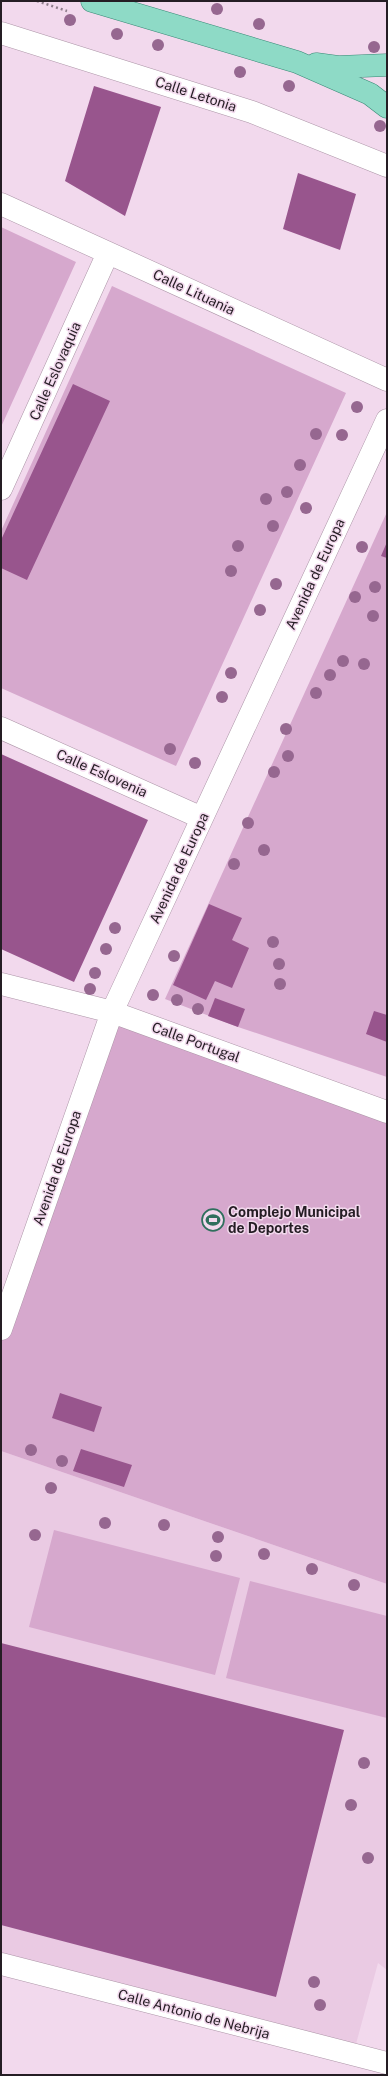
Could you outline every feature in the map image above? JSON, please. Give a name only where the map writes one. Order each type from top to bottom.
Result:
[{"type":"main road","points":[[92,1],[297,62],[370,94],[387,108]]},
{"type":"main road","points":[[297,62],[338,67],[387,65]]},
{"type":"street","name":"Calle Letonia","points":[[1,33],[252,112],[387,166]]},
{"type":"street","name":"Calle Lituania","points":[[1,204],[387,380]]},
{"type":"street","name":"Calle Eslovaquia","points":[[1,489],[108,253]]},
{"type":"street","name":"Avenida de Europa","points":[[1,1329],[112,1012],[385,427]]},
{"type":"street","name":"Calle Eslovenia","points":[[1,728],[202,818]]},
{"type":"street","name":"Calle Portugal","points":[[1,984],[112,1012],[387,1112]]},
{"type":"street","name":"Calle Antonio de Nebrija","points":[[1,1964],[387,2063]]},
{"type":"shaded area","points":[[1,227],[76,262],[1,427]]},
{"type":"shaded area","points":[[112,286],[346,393],[176,766],[1,688],[1,531]]},
{"type":"shaded area","points":[[387,512],[387,1077],[238,1027],[165,999]]},
{"type":"shaded area","name":"Complejo Municipal de Deportes","points":[[112,1012],[387,1112],[387,1584],[1,1451],[1,1329]]},
{"type":"shaded area","points":[[1,1451],[387,1584],[387,1970],[378,1963],[353,2055],[1,1964]]},
{"type":"shaded area","points":[[54,1530],[240,1578],[215,1675],[29,1627]]},
{"type":"shaded area","points":[[250,1581],[387,1616],[387,1718],[226,1678]]},
{"type":"building","points":[[94,86],[161,107],[125,216],[65,181]]},
{"type":"building","points":[[298,173],[356,194],[340,250],[283,229]]},
{"type":"building","points":[[73,384],[110,401],[27,580],[1,568],[1,540]]},
{"type":"building","points":[[387,542],[387,558],[381,556]]},
{"type":"building","points":[[1,754],[148,820],[74,982],[1,949]]},
{"type":"building","points":[[209,904],[242,918],[232,940],[249,948],[232,988],[215,981],[206,1000],[173,985]]},
{"type":"building","points":[[215,998],[245,1009],[238,1027],[208,1016]]},
{"type":"building","points":[[374,1011],[387,1015],[387,1042],[366,1034]]},
{"type":"building","points":[[60,1393],[102,1407],[94,1432],[52,1418]]},
{"type":"building","points":[[81,1449],[132,1465],[124,1487],[73,1471]]},
{"type":"building","points":[[1,1643],[344,1730],[276,1997],[1,1925]]},
{"type":"place","name":"Complejo Municipal de Deportes","points":[[213,1220]]}]
